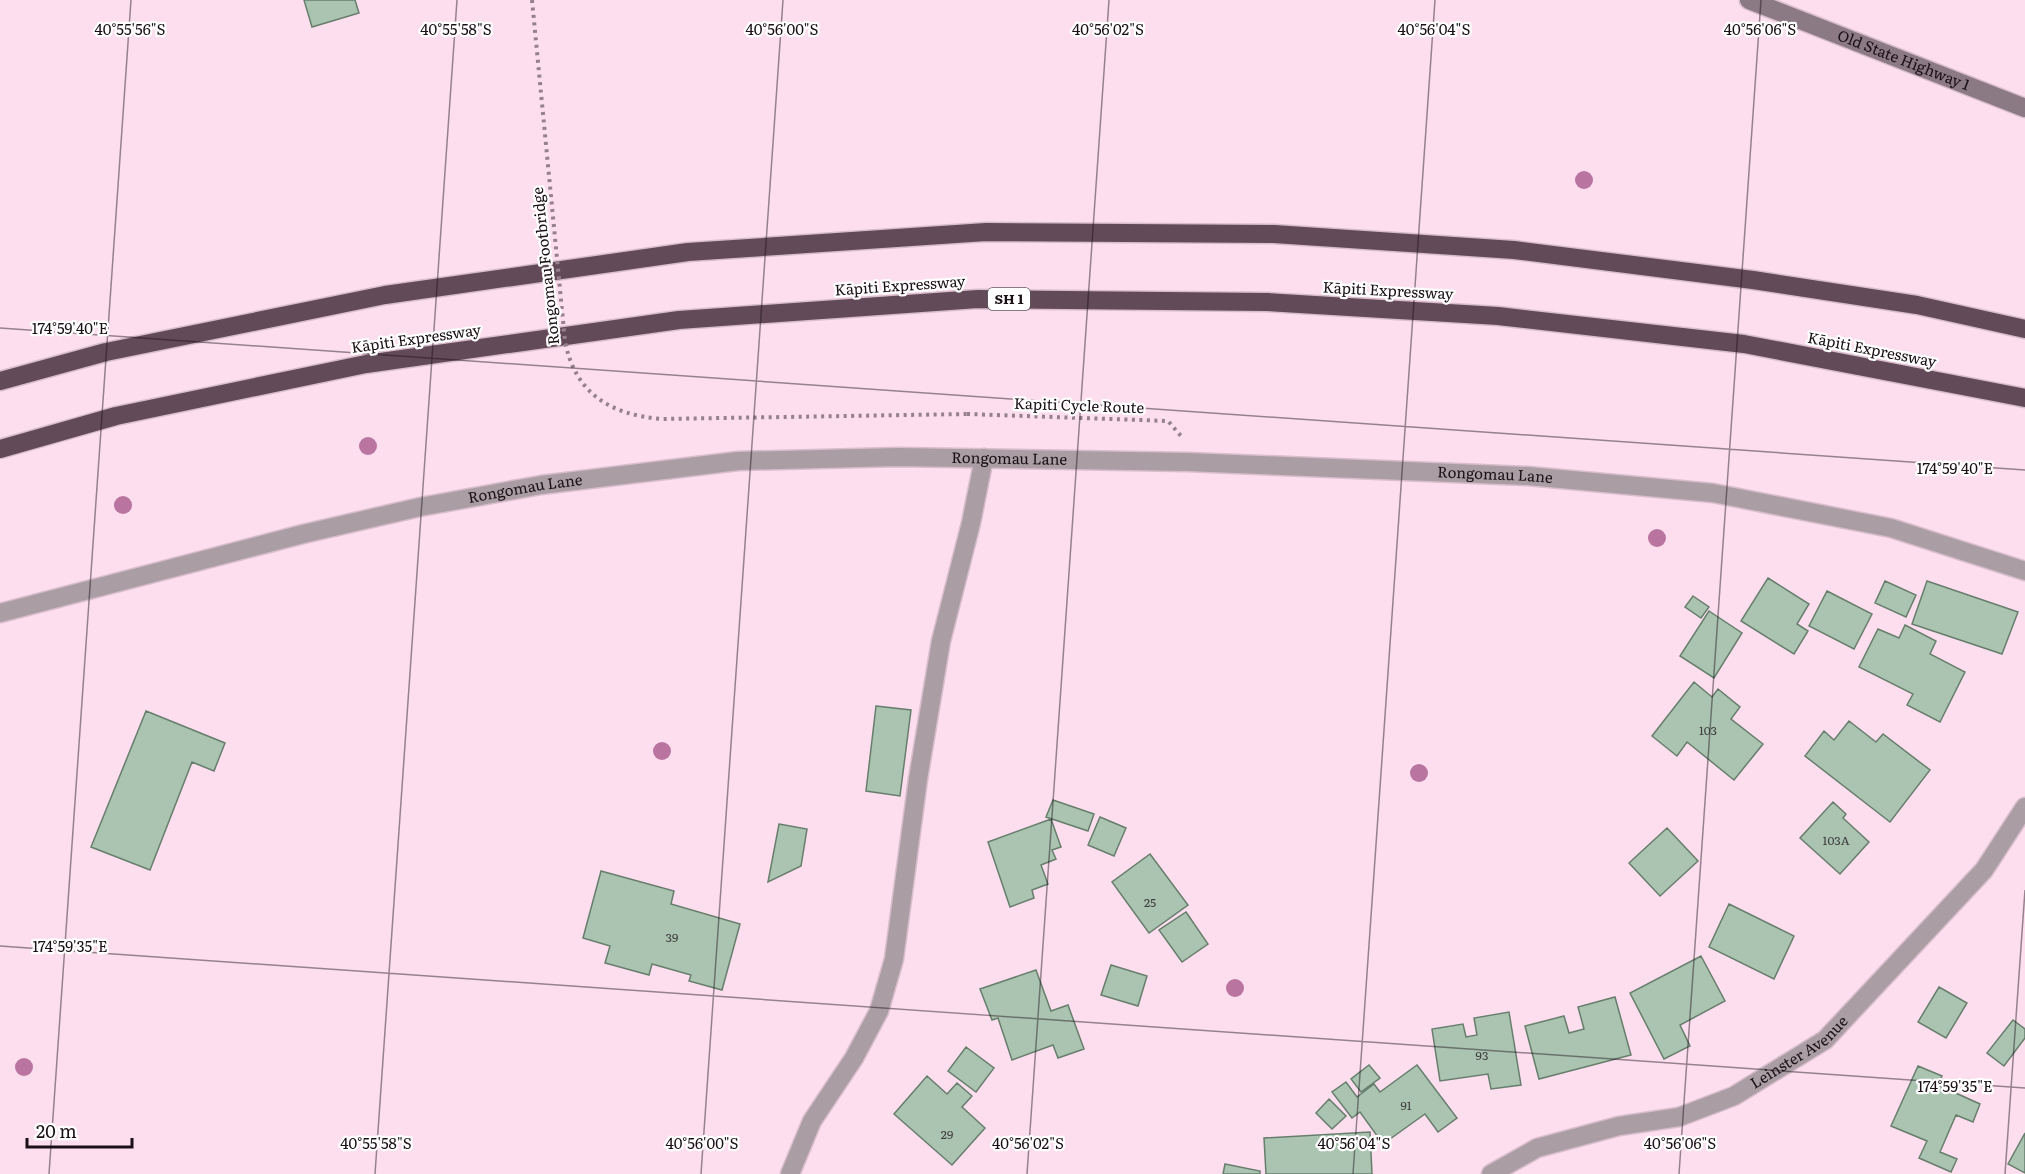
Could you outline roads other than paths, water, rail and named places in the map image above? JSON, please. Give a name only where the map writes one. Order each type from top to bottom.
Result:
[{"type":"highway","points":[[0,381],[106,352],[385,295],[688,252],[986,232],[1274,234],[1514,250],[1753,280],[1917,305],[2025,329]]},
{"type":"highway","name":"Kāpiti Expressway","points":[[0,449],[116,416],[366,364],[679,320],[978,299],[1267,302],[1498,316],[1744,344],[2025,398]]},
{"type":"main road","name":"Old State Highway 1","points":[[1749,0],[2025,108]]},
{"type":"street","name":"Rongomau Lane","points":[[0,614],[396,512],[541,485],[738,461],[898,457],[1188,462],[1528,476],[1713,493],[1891,528],[2025,571]]},
{"type":"street","points":[[790,1174],[812,1121],[854,1058],[879,1011],[894,959],[918,778],[941,641],[971,523],[984,458]]},
{"type":"street","name":"Leinster Avenue","points":[[1491,1174],[1537,1148],[1619,1126],[1679,1117],[1734,1096],[1825,1040],[1984,870],[2025,807]]}]
